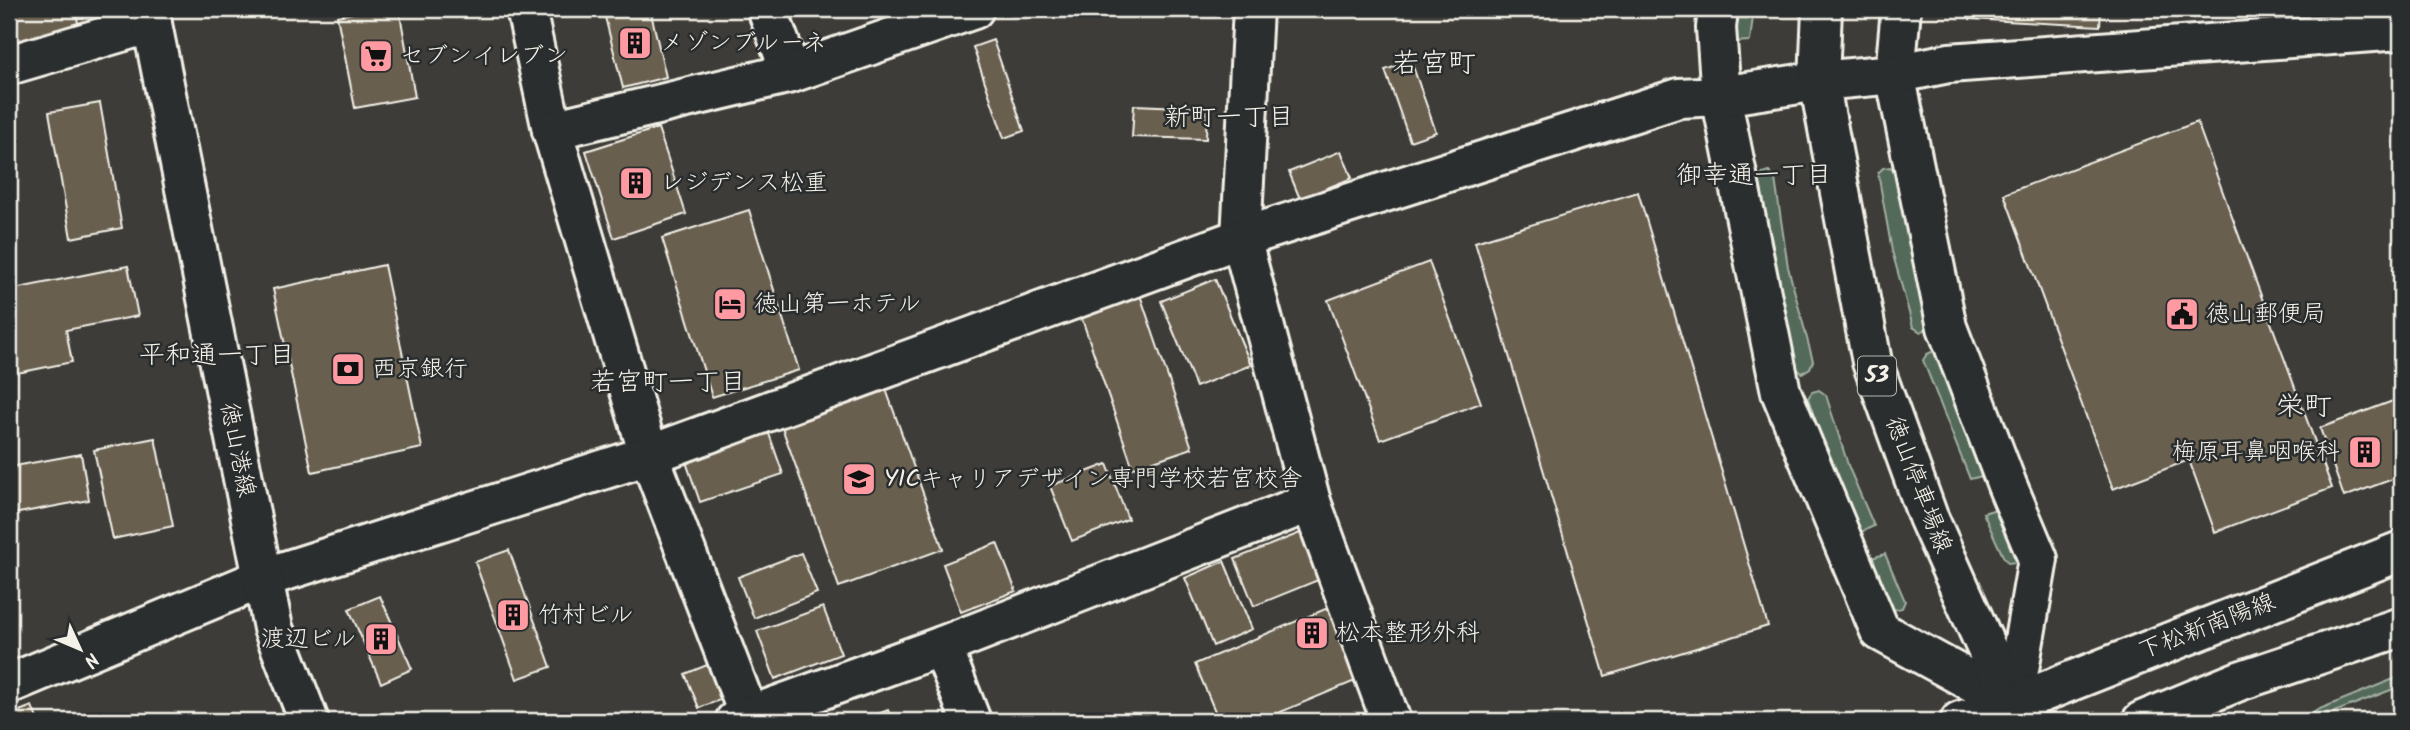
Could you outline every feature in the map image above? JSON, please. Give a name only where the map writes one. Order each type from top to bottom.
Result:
[{"type":"street","points":[[526,9],[552,130],[649,455],[745,720],[1311,502]]},
{"type":"street","points":[[767,9],[791,73]]},
{"type":"street","points":[[552,130],[791,73],[974,9]]},
{"type":"street","points":[[1253,9],[1241,237],[1311,502],[1391,721]]},
{"type":"street","points":[[1718,9],[1716,29],[1721,96],[1782,392],[1880,631],[2016,712]]},
{"type":"street","name":"徳山停車場線","points":[[1822,9],[1819,81],[1872,362],[1928,517],[2016,712]]},
{"type":"street","points":[[1901,9],[1895,74],[1947,327],[2038,559],[2016,712]]},
{"type":"street","points":[[9,65],[150,16]]},
{"type":"street","name":"徳山港線","points":[[150,16],[273,628],[309,721]]},
{"type":"street","points":[[9,684],[262,578],[649,455],[1241,237],[1679,98],[1721,96],[1819,81],[1895,74],[1949,63],[2401,30]]},
{"type":"street","name":"下松新南陽線","points":[[2016,712],[2401,551]]},
{"type":"street","points":[[2142,721],[2239,681],[2401,627]]},
{"type":"street","points":[[942,646],[971,721]]},
{"type":"street","points":[[1960,721],[2016,712]]},
{"type":"green space","points":[[1737,9],[1754,9],[1750,41],[1733,42]]},
{"type":"green space","points":[[1890,167],[1897,173],[1910,248],[1932,321],[1929,327],[1921,332],[1913,327],[1892,251],[1878,173],[1883,168]]},
{"type":"green space","points":[[1769,172],[1775,179],[1788,267],[1813,361],[1810,368],[1802,373],[1795,367],[1757,179]]},
{"type":"green space","points":[[1934,351],[1941,357],[1986,475],[1970,479],[1923,360],[1927,354]]},
{"type":"green space","points":[[1819,390],[1826,395],[1849,468],[1874,526],[1857,534],[1832,473],[1808,398],[1812,392]]},
{"type":"green space","points":[[2000,508],[2019,555],[2017,562],[2008,563],[2003,556],[1983,513]]},
{"type":"green space","points":[[1885,554],[1905,601],[1902,608],[1894,610],[1888,603],[1868,559]]},
{"type":"green space","points":[[2401,676],[2401,686],[2319,718],[2318,721],[2303,721],[2305,715]]},
{"type":"building","points":[[9,9],[75,9],[81,36],[9,51]]},
{"type":"building","points":[[233,9],[256,9],[235,14]]},
{"type":"building","name":"セブンイレブン","points":[[374,9],[399,9],[415,97],[355,108],[337,16]]},
{"type":"building","name":"メゾンブルーネ","points":[[603,9],[650,9],[666,77],[623,88]]},
{"type":"building","points":[[1971,9],[2101,9],[2100,26],[1970,19]]},
{"type":"building","points":[[993,40],[1024,131],[1004,138],[973,47]]},
{"type":"building","points":[[1411,61],[1436,132],[1410,141],[1385,70]]},
{"type":"building","points":[[100,103],[122,228],[71,238],[49,112]]},
{"type":"building","points":[[1134,105],[1207,108],[1206,139],[1132,137]]},
{"type":"building","name":"徳山郵便局","points":[[2197,122],[2332,488],[2215,532],[2189,460],[2113,489],[2004,194]]},
{"type":"building","name":"レジデンス松重","points":[[658,128],[686,214],[614,238],[586,151]]},
{"type":"building","points":[[1341,151],[1352,178],[1300,199],[1289,172]]},
{"type":"building","points":[[1638,192],[1768,626],[1605,676],[1475,242]]},
{"type":"building","name":"徳山第一ホテル","points":[[749,210],[799,370],[712,397],[662,238]]},
{"type":"building","points":[[1429,262],[1481,403],[1380,440],[1328,300]]},
{"type":"building","name":"西京銀行","points":[[384,265],[422,448],[312,472],[273,289]]},
{"type":"building","points":[[128,266],[138,316],[66,330],[72,362],[17,373],[13,349],[9,350],[9,290]]},
{"type":"building","points":[[1215,279],[1251,365],[1196,387],[1161,301]]},
{"type":"building","points":[[1138,289],[1192,448],[1133,468],[1079,310]]},
{"type":"building","points":[[883,381],[943,549],[839,587],[779,419]]},
{"type":"building","name":"梅原耳鼻咽喉科","points":[[2401,398],[2401,476],[2344,497],[2320,428]]},
{"type":"building","points":[[767,428],[783,474],[700,502],[684,456]]},
{"type":"building","points":[[155,438],[173,526],[113,539],[94,450]]},
{"type":"building","points":[[81,454],[89,500],[13,514],[9,467]]},
{"type":"building","points":[[1107,464],[1128,519],[1072,541],[1050,486]]},
{"type":"building","points":[[1315,527],[1333,574],[1254,606],[1235,559]]},
{"type":"building","points":[[997,543],[1016,591],[961,612],[943,564]]},
{"type":"building","name":"竹村ビル","points":[[509,550],[551,667],[517,679],[475,562]]},
{"type":"building","points":[[801,553],[817,593],[754,618],[738,577]]},
{"type":"building","points":[[1224,561],[1252,629],[1213,646],[1185,578]]},
{"type":"building","name":"渡辺ビル","points":[[380,596],[412,669],[381,683],[349,609]]},
{"type":"building","name":"松本整形外科","points":[[1342,602],[1372,674],[1259,721],[1219,721],[1195,664]]},
{"type":"building","points":[[823,607],[841,654],[775,679],[757,631]]},
{"type":"building","points":[[729,656],[743,691],[699,708],[685,674]]},
{"type":"building","points":[[32,706],[38,721],[9,721],[9,715]]},
{"type":"building","points":[[888,710],[892,721],[860,721]]},
{"type":"place","name":"メゾンブルーネ","points":[[635,43]]},
{"type":"place","name":"セブンイレブン","points":[[376,56]]},
{"type":"place","name":"レジデンス松重","points":[[636,183]]},
{"type":"place","name":"徳山第一ホテル","points":[[730,304]]},
{"type":"place","name":"徳山郵便局","points":[[2182,314]]},
{"type":"place","name":"西京銀行","points":[[348,369]]},
{"type":"place","name":"梅原耳鼻咽喉科","points":[[2365,452]]},
{"type":"place","name":"YICキャリアデザイン専門学校若宮校舎","points":[[859,479]]},
{"type":"place","name":"竹村ビル","points":[[513,615]]},
{"type":"place","name":"松本整形外科","points":[[1312,633]]},
{"type":"place","name":"渡辺ビル","points":[[381,639]]},
{"type":"district","name":"若宮町","points":[[1434,64]]},
{"type":"district","name":"新町一丁目","points":[[1229,118]]},
{"type":"district","name":"御幸通一丁目","points":[[1754,176]]},
{"type":"district","name":"平和通一丁目","points":[[217,356]]},
{"type":"district","name":"若宮町一丁目","points":[[668,383]]},
{"type":"district","name":"栄町","points":[[2304,407]]}]
